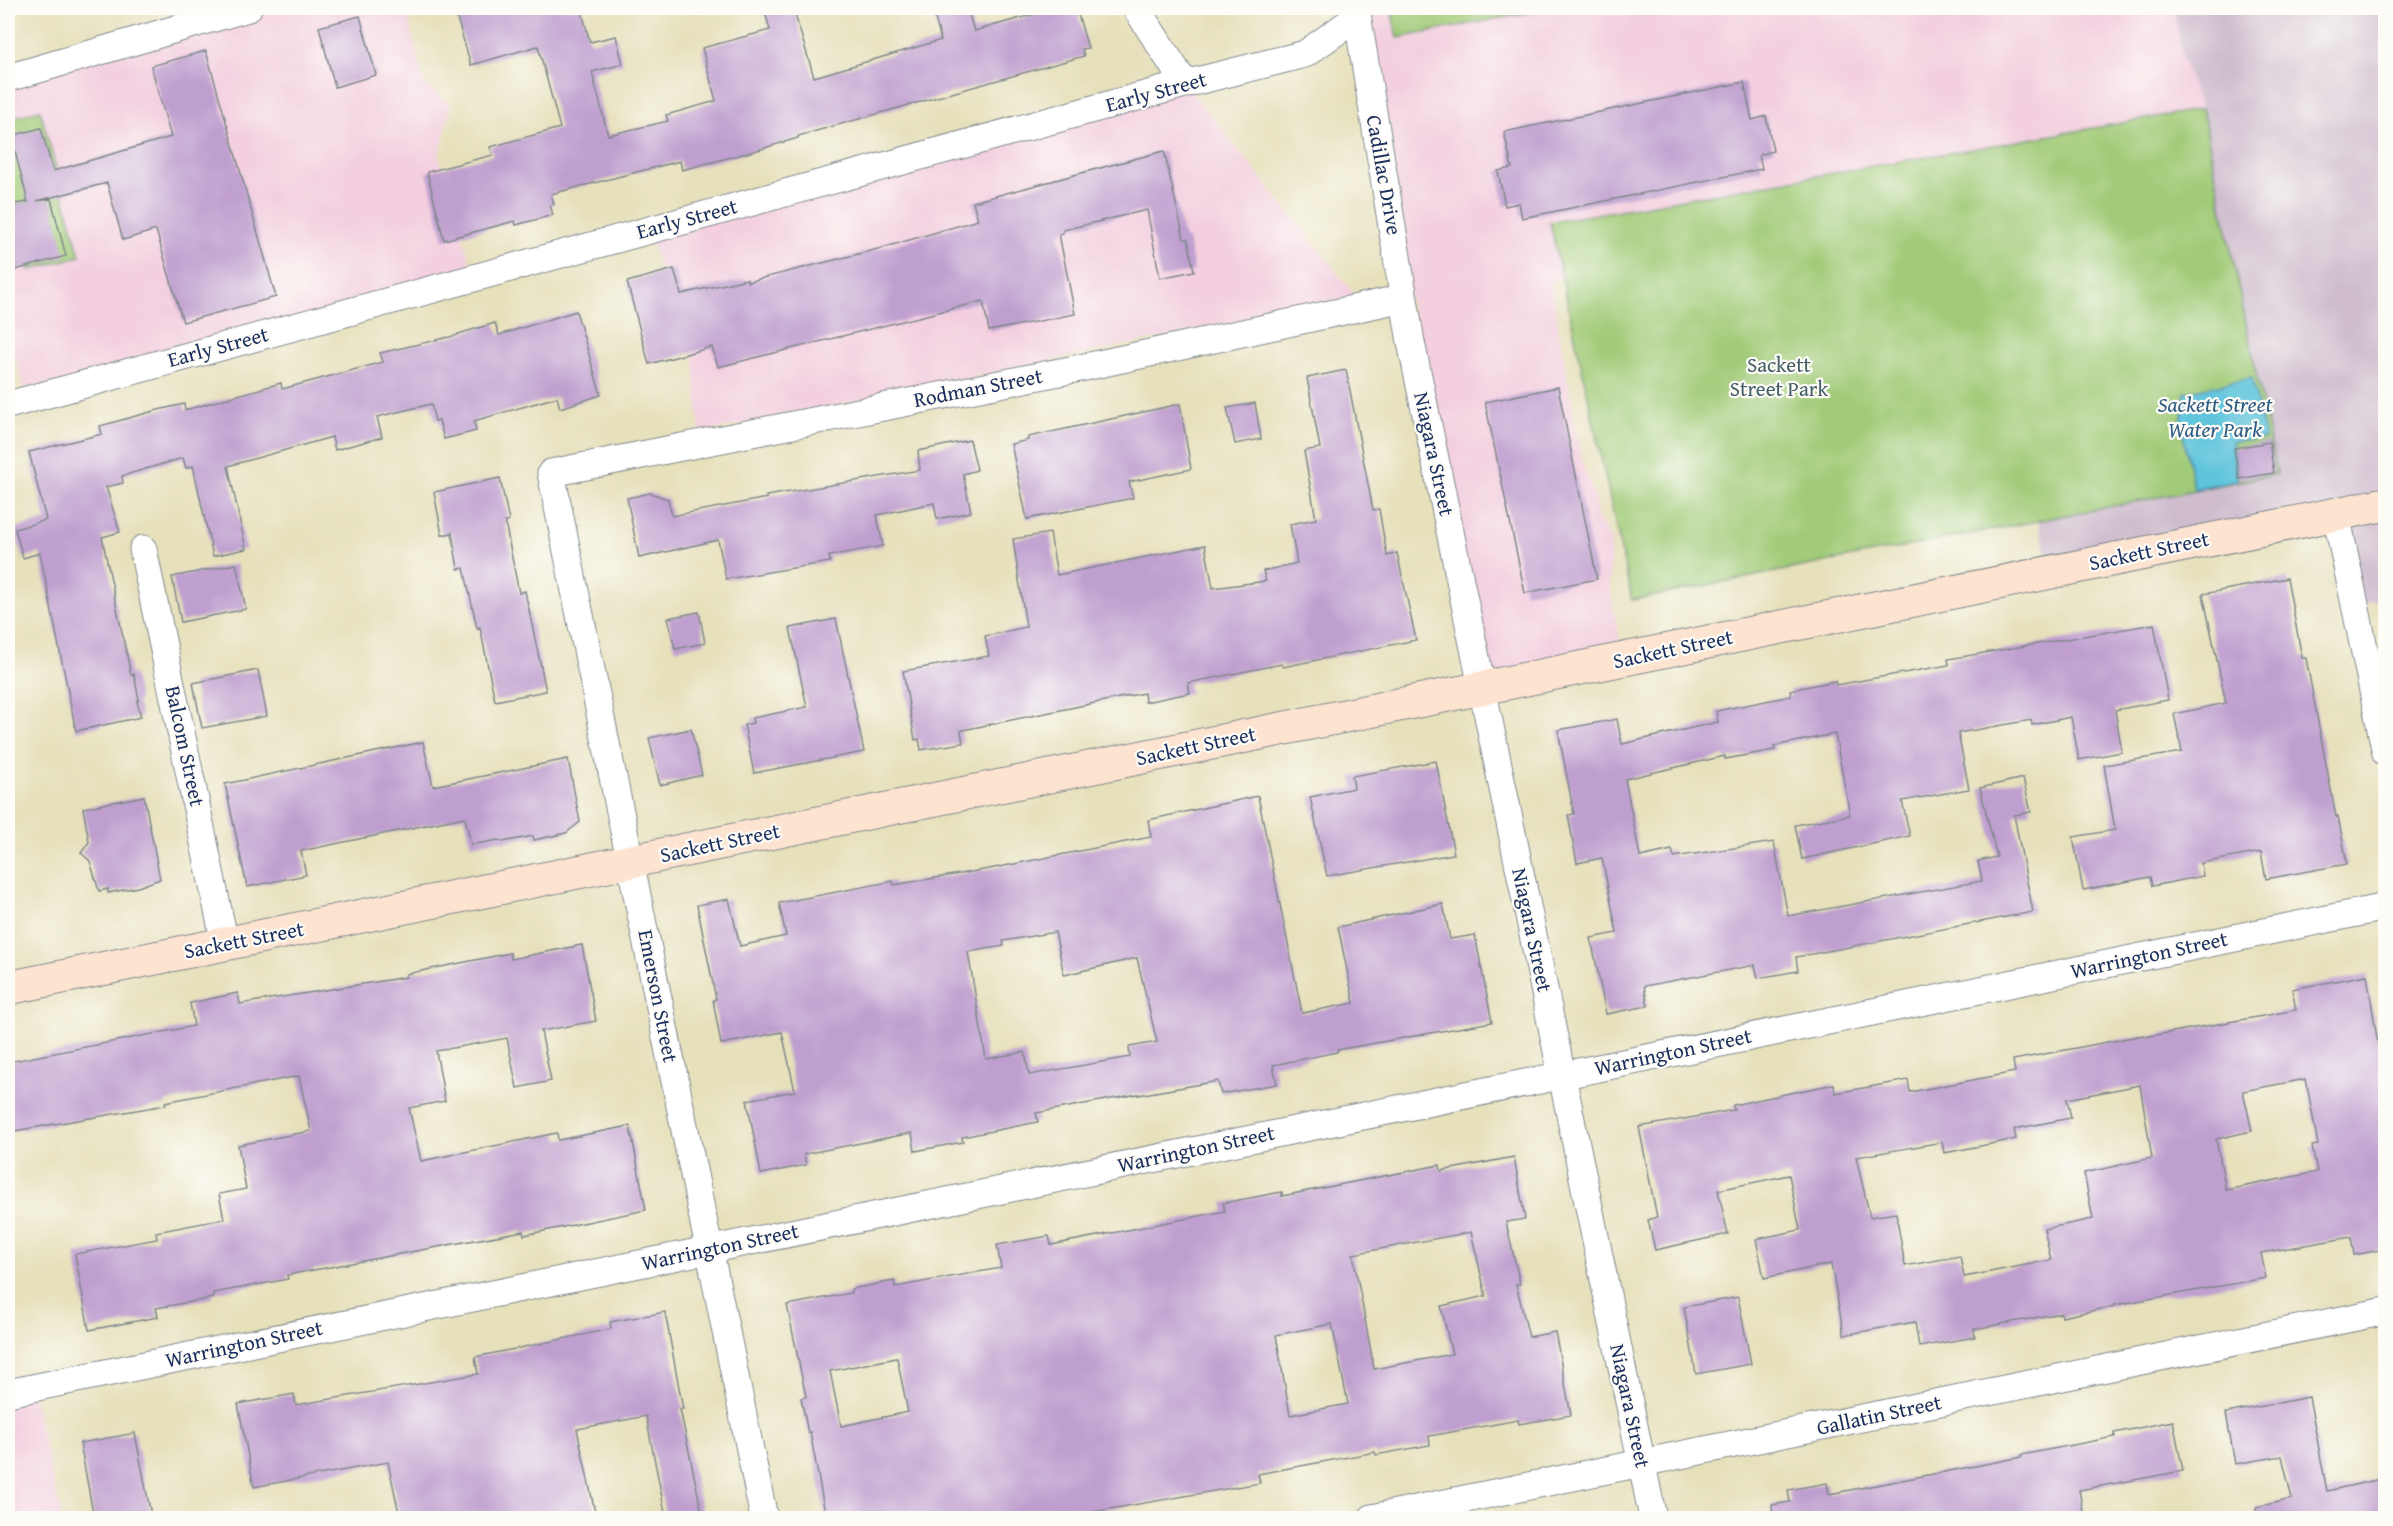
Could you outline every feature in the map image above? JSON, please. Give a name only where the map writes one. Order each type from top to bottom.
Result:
[{"type":"street","points":[[10,69],[248,8]]},
{"type":"street","points":[[1136,8],[1185,84]]},
{"type":"street","name":"Early Street","points":[[8,405],[1185,84],[1305,54],[1357,12]]},
{"type":"street","name":"Cadillac Drive","points":[[1357,12],[1411,342]]},
{"type":"street","name":"Rodman Street","points":[[551,474],[1073,369],[1404,298]]},
{"type":"street","name":"Niagara Street","points":[[1411,342],[1653,1518]]},
{"type":"street","name":"Emerson Street","points":[[551,474],[764,1518]]},
{"type":"street","name":"Sackett Street","points":[[8,988],[2385,504]]},
{"type":"street","points":[[2336,514],[2385,753]]},
{"type":"street","name":"Balcom Street","points":[[144,549],[225,944]]},
{"type":"street","name":"Warrington Street","points":[[8,1393],[2385,907]]},
{"type":"street","name":"Gallatin Street","points":[[1372,1518],[2385,1311]]},
{"type":"shaded area","points":[[223,8],[406,8],[424,82],[451,106],[439,157],[474,274],[25,391],[8,332],[8,66]]},
{"type":"shaded area","points":[[1376,8],[2174,8],[2183,61],[2202,110],[2208,164],[1962,210],[1550,281],[1582,461],[1596,501],[1596,514],[1611,540],[1609,584],[1621,647],[1483,679],[1355,11]]},
{"type":"shaded area","points":[[2174,8],[2385,8],[2385,600],[2351,605],[2325,519],[2048,559],[2017,442],[2222,260],[2202,110],[2183,61]]},
{"type":"shaded area","points":[[1187,86],[1352,291],[1353,298],[700,433],[693,352],[677,316],[648,233]]},
{"type":"shaded area","points":[[28,1377],[62,1518],[8,1518],[8,1381]]},
{"type":"green space","points":[[1391,8],[1553,8],[1397,38]]},
{"type":"green space","name":"Sackett Street Park","points":[[2202,109],[2277,474],[1632,600],[1550,222]]},
{"type":"green space","points":[[40,110],[80,256],[29,270],[19,233],[8,236],[8,119]]},
{"type":"water","name":"Sackett Street Water Park","points":[[2252,378],[2265,439],[2232,442],[2238,480],[2194,489],[2181,424],[2185,392]]},
{"type":"building","points":[[454,8],[581,8],[590,42],[616,36],[623,64],[592,72],[608,135],[668,121],[666,115],[716,101],[702,48],[770,30],[765,12],[783,8],[793,8],[814,77],[941,40],[932,8],[967,8],[974,31],[1057,8],[1076,8],[1088,48],[1082,49],[1084,56],[798,136],[798,138],[754,151],[682,170],[680,161],[551,194],[554,204],[550,205],[553,215],[516,225],[515,221],[444,240],[427,172],[493,155],[490,147],[560,128],[538,46],[471,65]]},
{"type":"building","points":[[360,16],[376,75],[335,87],[319,27]]},
{"type":"building","points":[[206,51],[276,297],[183,322],[156,230],[123,240],[107,183],[37,201],[51,199],[66,256],[8,272],[8,205],[28,202],[11,136],[41,128],[53,171],[171,137],[151,66]]},
{"type":"building","points":[[1744,82],[1752,120],[1766,116],[1773,151],[1759,155],[1762,169],[1522,218],[1519,203],[1505,206],[1498,171],[1512,168],[1504,132]]},
{"type":"building","points":[[1164,151],[1184,239],[1188,239],[1194,271],[1160,278],[1147,210],[1063,230],[1063,233],[1059,234],[1075,314],[989,331],[983,301],[718,367],[712,347],[649,364],[627,282],[674,269],[681,294],[747,279],[747,282],[882,248],[978,220],[973,202]]},
{"type":"building","points":[[576,311],[601,395],[560,408],[557,397],[474,421],[476,431],[444,439],[439,420],[435,421],[431,404],[377,417],[382,437],[335,450],[332,437],[228,466],[246,549],[213,556],[193,466],[186,468],[183,458],[122,476],[123,483],[106,487],[120,532],[102,537],[131,675],[134,674],[141,717],[76,731],[40,553],[23,558],[15,529],[46,520],[29,452],[102,434],[100,426],[154,411],[184,404],[185,410],[281,383],[282,389],[383,362],[380,353],[458,335],[495,323],[499,335]]},
{"type":"building","points":[[1346,370],[1373,510],[1379,509],[1387,556],[1397,553],[1416,640],[1283,667],[1282,664],[1188,683],[1190,693],[1145,702],[1144,693],[963,730],[961,731],[963,743],[921,750],[919,739],[915,740],[903,671],[989,656],[985,636],[1026,627],[1013,539],[1050,533],[1057,575],[1205,545],[1213,588],[1266,581],[1263,571],[1297,563],[1290,524],[1316,519],[1304,451],[1320,448],[1307,378]]},
{"type":"building","points":[[1558,387],[1597,579],[1525,593],[1485,402]]},
{"type":"building","points":[[1255,403],[1261,439],[1235,444],[1227,408]]},
{"type":"building","points":[[1180,404],[1191,469],[1129,482],[1133,498],[1027,519],[1011,444],[1028,440],[1028,437]]},
{"type":"building","points":[[970,440],[977,470],[963,474],[971,512],[937,519],[934,503],[877,515],[883,546],[829,556],[830,562],[726,579],[718,540],[639,558],[627,498],[650,493],[668,499],[672,516],[767,498],[766,496],[920,470],[918,451]]},
{"type":"building","points":[[2269,442],[2274,473],[2239,479],[2234,448]]},
{"type":"building","points":[[500,478],[509,521],[505,522],[519,593],[525,591],[546,691],[495,701],[480,627],[477,628],[464,568],[458,569],[452,533],[442,535],[434,492]]},
{"type":"building","points":[[236,564],[246,609],[181,622],[172,577]]},
{"type":"building","points":[[2287,578],[2302,658],[2306,658],[2347,864],[2266,879],[2261,852],[2201,863],[2203,876],[2152,886],[2150,877],[2083,890],[2073,837],[2115,830],[2104,765],[2182,752],[2174,714],[2226,703],[2203,594]]},
{"type":"building","points":[[699,612],[705,643],[675,649],[668,618]]},
{"type":"building","points":[[836,619],[864,752],[754,773],[744,725],[753,723],[752,718],[807,707],[790,628]]},
{"type":"building","points":[[2154,624],[2168,700],[2115,710],[2122,752],[2079,760],[2071,717],[2032,725],[2031,720],[1958,733],[1969,789],[1902,801],[1910,836],[1802,859],[1795,825],[1850,815],[1835,734],[1774,746],[1775,750],[1725,759],[1725,756],[1625,779],[1640,857],[1672,850],[1674,857],[1774,842],[1788,916],[1982,881],[1978,861],[1997,857],[1980,788],[2023,778],[2031,812],[2014,815],[2033,912],[1796,957],[1798,971],[1758,978],[1755,965],[1644,986],[1648,1006],[1606,1014],[1591,938],[1617,933],[1602,858],[1577,863],[1568,815],[1574,814],[1558,730],[1617,719],[1622,744],[1718,722],[1716,711],[1791,696],[1790,690],[1835,681],[1836,685],[1949,665],[1948,659]]},
{"type":"building","points":[[258,670],[267,716],[202,728],[193,683]]},
{"type":"building","points":[[691,729],[702,775],[660,785],[649,738]]},
{"type":"building","points":[[423,742],[433,786],[568,759],[580,822],[566,833],[534,840],[533,836],[471,845],[465,817],[301,851],[306,875],[247,887],[225,784]]},
{"type":"building","points":[[1436,761],[1454,854],[1327,876],[1310,797],[1354,788],[1352,776]]},
{"type":"building","points":[[144,796],[160,879],[138,887],[108,893],[108,889],[99,891],[90,861],[81,853],[89,842],[83,808]]},
{"type":"building","points":[[1258,796],[1302,1013],[1354,1003],[1338,927],[1443,904],[1450,939],[1475,935],[1492,1022],[1337,1050],[1337,1052],[1273,1065],[1277,1084],[1221,1094],[1218,1081],[1138,1094],[1036,1113],[1038,1122],[962,1137],[963,1142],[915,1151],[912,1133],[804,1154],[806,1165],[761,1174],[747,1100],[795,1091],[782,1032],[721,1044],[713,1000],[716,999],[697,905],[729,899],[740,946],[786,936],[779,903],[893,881],[894,885],[989,869],[1151,837],[1148,820]],"holes":[[[1055,932],[1064,975],[1137,958],[1157,1042],[1129,1047],[1130,1057],[1029,1075],[1025,1052],[986,1059],[968,952],[1004,946],[1003,941]]]},
{"type":"building","points":[[582,945],[596,1021],[541,1031],[551,1081],[517,1088],[507,1038],[436,1051],[445,1101],[409,1108],[421,1161],[557,1133],[558,1140],[630,1126],[646,1210],[524,1235],[523,1231],[287,1275],[288,1279],[213,1293],[213,1298],[156,1308],[158,1317],[89,1330],[75,1254],[157,1239],[156,1232],[224,1219],[219,1194],[246,1189],[238,1145],[311,1131],[299,1076],[165,1102],[166,1105],[8,1132],[8,1062],[194,1026],[190,1003],[238,993],[240,1004],[406,977],[406,974],[510,953],[511,959]]},
{"type":"building","points":[[2367,975],[2385,1089],[2385,1249],[2354,1255],[2351,1237],[2261,1253],[2266,1278],[2115,1305],[2062,1317],[2061,1313],[1974,1329],[1975,1337],[1919,1347],[1915,1322],[1844,1335],[1831,1264],[1764,1278],[1756,1239],[1800,1230],[1789,1175],[1718,1190],[1728,1234],[1655,1250],[1648,1220],[1657,1217],[1639,1127],[1734,1110],[1733,1105],[1834,1084],[1835,1093],[1908,1080],[1910,1092],[2015,1072],[2013,1060],[2144,1035],[2144,1037],[2296,1010],[2292,989]],"holes":[[[2306,1079],[2318,1145],[2312,1146],[2317,1172],[2226,1190],[2216,1139],[2252,1131],[2243,1091]],[[2140,1085],[2152,1158],[2084,1173],[2093,1219],[2044,1229],[2051,1260],[1964,1277],[1960,1256],[1905,1266],[1896,1213],[1870,1217],[1856,1157],[1942,1142],[1944,1153],[2016,1139],[2014,1129],[2071,1118],[2067,1099]]]},
{"type":"building","points":[[1514,1157],[1525,1219],[1506,1222],[1520,1284],[1516,1284],[1529,1337],[1555,1332],[1571,1415],[1519,1424],[1518,1420],[1429,1436],[1430,1445],[1376,1455],[1375,1452],[1258,1474],[1260,1483],[1070,1516],[1069,1513],[1040,1518],[826,1518],[810,1432],[808,1433],[801,1398],[806,1397],[787,1305],[851,1293],[851,1289],[894,1281],[895,1287],[1001,1268],[997,1245],[1049,1236],[1051,1245],[1225,1211],[1223,1203],[1282,1192],[1282,1196],[1440,1165],[1441,1171]],"holes":[[[1471,1232],[1486,1296],[1441,1306],[1452,1354],[1374,1369],[1353,1254]],[[1332,1324],[1348,1404],[1290,1415],[1276,1335]],[[897,1358],[908,1412],[841,1426],[830,1371]]]},
{"type":"building","points":[[1738,1297],[1751,1364],[1696,1374],[1684,1307]]},
{"type":"building","points":[[665,1312],[683,1409],[680,1409],[703,1518],[666,1518],[646,1416],[577,1429],[595,1512],[566,1518],[400,1518],[388,1462],[254,1487],[238,1404],[294,1394],[296,1405],[478,1374],[475,1357],[611,1329],[610,1322]]},
{"type":"building","points":[[2309,1397],[2327,1491],[2385,1478],[2385,1518],[2257,1518],[2256,1507],[2292,1499],[2282,1456],[2235,1464],[2226,1413]]},
{"type":"building","points":[[2173,1421],[2183,1471],[2079,1490],[2083,1511],[2044,1518],[1773,1518],[1772,1505],[1790,1502],[1788,1490],[1827,1483],[1829,1494],[2022,1457],[2021,1455],[2115,1437],[2114,1433]]},
{"type":"building","points":[[135,1433],[151,1515],[134,1518],[94,1518],[80,1443]]}]
